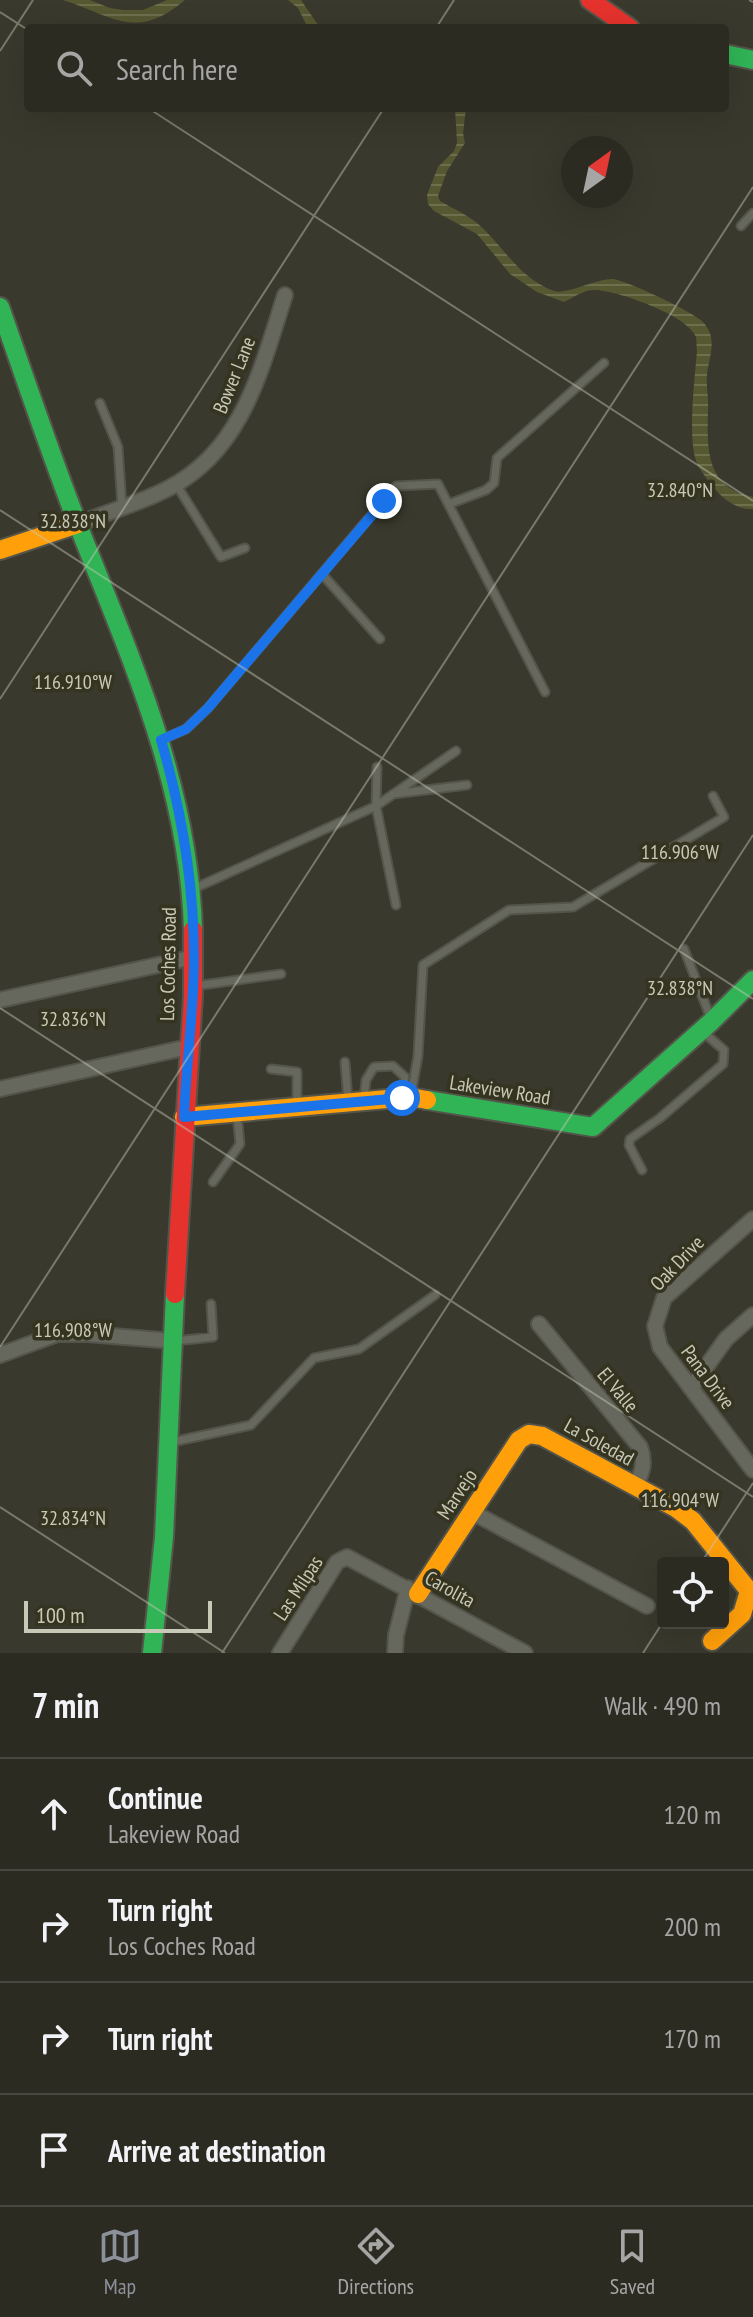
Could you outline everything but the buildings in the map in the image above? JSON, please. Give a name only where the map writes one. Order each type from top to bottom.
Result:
[{"type":"main road","points":[[590,0],[624,24]]},
{"type":"main road","points":[[729,55],[753,60]]},
{"type":"main road","name":"Los Coches Road","points":[[0,307],[78,524],[161,740],[183,821],[191,889],[193,986],[169,1443],[159,1604],[152,1653]]},
{"type":"main road","points":[[0,550],[78,524]]},
{"type":"main road","name":"Lakeview Road","points":[[184,1117],[406,1098],[593,1127],[753,980]]},
{"type":"main road","name":"Marvejo","points":[[413,1591],[472,1512],[519,1440],[529,1434],[542,1436]]},
{"type":"main road","name":"La Soledad","points":[[542,1436],[676,1508],[693,1521],[749,1591],[748,1607],[742,1616],[712,1641]]},
{"type":"street","name":"Bower Lane","points":[[78,524],[176,484],[192,475],[218,452],[238,424],[250,397],[285,295]]},
{"type":"street","points":[[0,1000],[194,957]]},
{"type":"street","points":[[0,1089],[188,1047]]},
{"type":"street","name":"Oak Drive","points":[[660,1347],[655,1326],[664,1298],[753,1219]]},
{"type":"street","points":[[691,1388],[726,1339],[753,1315]]},
{"type":"street","name":"El Valle","points":[[539,1324],[640,1447],[644,1456],[643,1473],[635,1487]]},
{"type":"street","points":[[0,1355],[57,1334],[173,1341]]},
{"type":"street","name":"Pana Drive","points":[[660,1347],[752,1466]]},
{"type":"street","points":[[472,1512],[647,1606]]},
{"type":"street","name":"Las Milpas","points":[[280,1653],[337,1562],[347,1557],[356,1560]]},
{"type":"street","name":"Carolita","points":[[356,1560],[515,1651]]},
{"type":"street","points":[[395,1653],[396,1635],[413,1591]]},
{"type":"lane","points":[[741,226],[753,213]]},
{"type":"lane","points":[[449,504],[486,490],[494,483],[497,458],[604,363]]},
{"type":"lane","points":[[100,403],[118,447],[122,506]]},
{"type":"lane","points":[[176,484],[221,557],[245,548]]},
{"type":"lane","points":[[161,740],[186,729],[208,708],[396,486],[438,484],[545,692]]},
{"type":"lane","points":[[322,574],[380,639]]},
{"type":"lane","points":[[191,889],[376,806],[456,751]]},
{"type":"lane","points":[[377,767],[376,806],[396,905]]},
{"type":"lane","points":[[391,794],[467,785]]},
{"type":"lane","points":[[406,1098],[415,1080],[423,965],[509,910],[573,907],[724,817],[713,796]]},
{"type":"lane","points":[[642,1170],[629,1145],[630,1139],[660,1118],[723,1064],[724,1050],[706,1026],[684,949]]},
{"type":"lane","points":[[193,986],[281,974]]},
{"type":"lane","points":[[345,1062],[356,1102]]},
{"type":"lane","points":[[356,1102],[374,1067],[393,1066],[405,1077],[406,1098]]},
{"type":"lane","points":[[271,1069],[297,1072],[297,1107]]},
{"type":"lane","points":[[213,1182],[240,1144],[237,1112]]},
{"type":"lane","points":[[169,1443],[251,1425],[314,1358],[359,1349],[435,1295]]},
{"type":"lane","points":[[173,1341],[213,1337],[211,1304]]},
{"type":"shaded area","points":[[63,0],[90,0],[110,8],[143,10],[167,0],[185,0],[153,20],[125,22]]},
{"type":"shaded area","points":[[288,0],[301,0],[317,24],[306,24],[298,8]]},
{"type":"shaded area","points":[[455,112],[466,112],[465,143],[447,171],[438,196],[440,201],[477,223],[531,278],[559,292],[605,280],[619,280],[675,305],[704,323],[712,342],[707,379],[708,440],[712,465],[726,485],[753,497],[753,509],[732,504],[723,497],[697,463],[692,424],[697,350],[696,337],[690,329],[665,312],[617,294],[593,290],[564,302],[537,292],[510,274],[477,234],[434,211],[428,204],[427,195],[438,167],[454,151],[457,143]]},
{"type":"traffic: fast","points":[[729,55],[753,60]]},
{"type":"traffic: fast","points":[[0,307],[154,726],[181,826],[193,930]]},
{"type":"traffic: fast","points":[[427,1100],[593,1127],[712,1021],[753,980]]},
{"type":"traffic: fast","points":[[152,1653],[164,1537],[175,1294]]},
{"type":"traffic: slow","points":[[0,550],[78,524]]},
{"type":"traffic: slow","points":[[184,1117],[410,1097],[427,1100]]},
{"type":"traffic: slow","points":[[418,1594],[519,1440],[529,1434],[542,1436],[676,1508],[693,1521],[749,1591],[742,1614],[712,1641]]},
{"type":"traffic: jam","points":[[590,0],[624,24]]},
{"type":"traffic: jam","points":[[175,1294],[193,996],[193,930]]},
{"type":"route","points":[[384,501],[198,719],[186,729],[161,740],[183,821],[191,889],[194,957],[184,1117],[402,1098]]}]
